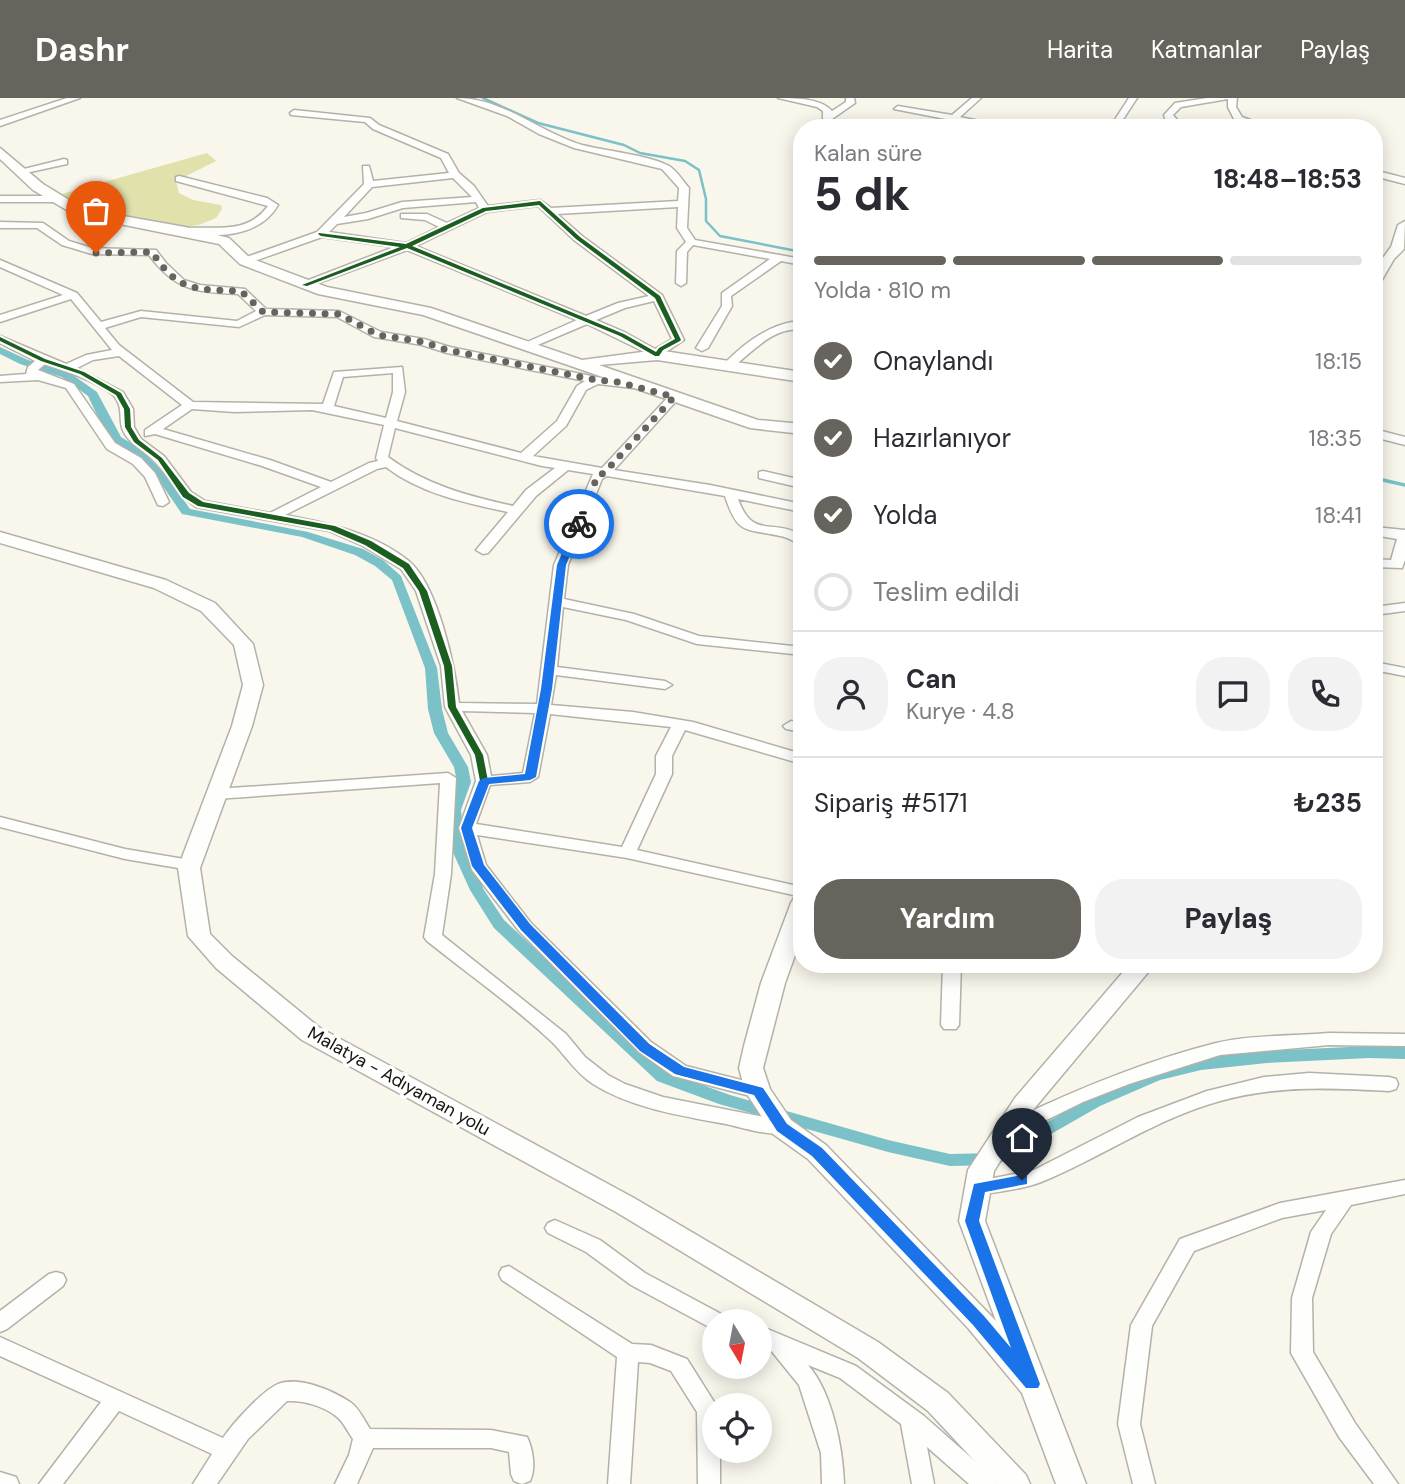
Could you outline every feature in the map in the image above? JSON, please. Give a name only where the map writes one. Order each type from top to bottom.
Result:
[{"type":"main road","points":[[0,152],[56,199],[80,212],[185,231],[224,241],[245,261],[323,291],[426,311],[757,425],[793,428]]},
{"type":"main road","points":[[1383,266],[1397,249],[1405,225]]},
{"type":"main road","points":[[575,362],[607,362],[657,355],[793,376]]},
{"type":"main road","name":"Malatya - Adıyaman yolu","points":[[0,537],[160,584],[208,607],[243,644],[253,685],[242,726],[190,865],[192,896],[200,936],[224,962],[312,1034],[625,1205],[868,1350],[938,1402],[1015,1484]]},
{"type":"main road","points":[[793,928],[773,983],[751,1068],[771,1112],[817,1152],[978,1320],[1032,1384]]},
{"type":"main road","points":[[1071,1484],[972,1221],[989,1160],[1024,1104],[1135,973]]},
{"type":"street","points":[[0,123],[76,98]]},
{"type":"street","points":[[461,98],[510,114],[542,132],[577,146],[665,167],[684,188],[682,228],[691,242],[793,260]]},
{"type":"street","points":[[782,98],[820,105],[827,110],[830,117],[851,103],[850,98]]},
{"type":"street","points":[[955,117],[977,98]]},
{"type":"street","points":[[1119,119],[1133,98]]},
{"type":"street","points":[[1169,119],[1168,116],[1178,105],[1224,98]]},
{"type":"street","points":[[1233,98],[1232,107],[1238,119]]},
{"type":"street","points":[[898,109],[965,119]]},
{"type":"street","points":[[294,113],[367,120],[376,127],[445,156],[455,175],[471,188],[482,204]]},
{"type":"street","points":[[21,171],[64,162]]},
{"type":"street","points":[[366,168],[369,184]]},
{"type":"street","points":[[245,261],[321,234],[369,184],[455,175]]},
{"type":"street","points":[[1383,175],[1405,181]]},
{"type":"street","points":[[179,179],[264,200],[273,205],[270,213],[241,232],[225,234],[200,229],[185,231]]},
{"type":"street","points":[[0,199],[56,199]]},
{"type":"street","points":[[321,234],[407,246],[622,335],[657,355],[661,349],[678,340],[658,297],[578,238],[540,203],[402,205],[368,216],[335,221]]},
{"type":"street","points":[[305,285],[407,246],[447,227],[482,204]]},
{"type":"street","points":[[549,211],[684,204]]},
{"type":"street","points":[[405,216],[427,216],[447,227]]},
{"type":"street","points":[[0,225],[39,225],[57,241],[96,253],[152,252],[164,270],[190,288],[241,291],[263,312]]},
{"type":"street","points":[[681,284],[682,251],[691,242]]},
{"type":"street","points":[[702,348],[727,306],[726,295],[779,258]]},
{"type":"street","points":[[0,263],[73,295],[97,327],[122,352],[190,405],[234,408],[312,406],[565,466],[793,506]]},
{"type":"street","points":[[0,319],[73,295]]},
{"type":"street","points":[[474,355],[536,348],[585,320],[622,305],[658,297]]},
{"type":"street","points":[[97,327],[141,314],[239,324],[263,312],[339,314],[378,335],[424,342],[474,355],[656,391]]},
{"type":"street","points":[[728,366],[779,327],[793,324]]},
{"type":"street","points":[[0,339],[69,386],[84,403],[111,446],[137,461],[150,476],[163,502]]},
{"type":"street","points":[[67,368],[90,357],[122,352]]},
{"type":"street","points":[[495,359],[508,352]]},
{"type":"street","points":[[0,379],[39,367],[67,368],[119,394],[127,409],[128,427],[136,441],[160,459],[186,495],[201,504],[332,528],[368,543],[406,566],[423,591],[448,666],[452,707],[479,755],[484,781],[467,828],[478,866],[525,927],[645,1047],[680,1071],[771,1112]]},
{"type":"street","points":[[327,409],[338,374],[398,369],[402,384],[392,424],[383,444],[382,458],[427,488],[515,510]]},
{"type":"street","points":[[524,457],[562,423],[581,388],[596,380]]},
{"type":"street","points":[[484,781],[530,777],[549,670],[561,565],[597,477],[605,472],[674,397]]},
{"type":"street","points":[[136,441],[190,405]]},
{"type":"street","points":[[153,430],[266,463],[332,487]]},
{"type":"street","points":[[1383,435],[1405,440]]},
{"type":"street","points":[[272,517],[373,466],[388,463]]},
{"type":"street","points":[[483,550],[531,493],[565,466]]},
{"type":"street","points":[[764,475],[793,482]]},
{"type":"street","points":[[730,493],[741,522],[752,530],[793,535]]},
{"type":"street","points":[[1383,532],[1404,535],[1397,565],[1383,564]]},
{"type":"street","points":[[557,602],[629,617],[697,640],[793,650]]},
{"type":"street","points":[[1383,610],[1405,607]]},
{"type":"street","points":[[1383,668],[1405,672]]},
{"type":"street","points":[[549,670],[665,685]]},
{"type":"street","points":[[452,707],[543,707],[680,725],[730,736],[793,756]]},
{"type":"street","points":[[627,853],[664,774],[664,756],[680,725]]},
{"type":"street","points":[[216,794],[448,778],[443,874],[433,937],[559,1039],[574,1059],[602,1081],[634,1095],[726,1117],[771,1112]]},
{"type":"street","points":[[0,822],[125,854],[190,865]]},
{"type":"street","points":[[467,828],[627,853],[793,890]]},
{"type":"street","points":[[950,1025],[952,973]]},
{"type":"street","points":[[989,1160],[1099,1088],[1219,1049],[1329,1039],[1405,1040]]},
{"type":"street","points":[[989,1160],[1038,1176],[1145,1122],[1214,1096],[1275,1083],[1309,1080],[1389,1084]]},
{"type":"street","points":[[1144,1484],[1129,1424],[1142,1325],[1187,1245],[1280,1211],[1405,1187]]},
{"type":"street","points":[[1344,1199],[1321,1232],[1302,1298],[1302,1353],[1348,1430],[1387,1484]]},
{"type":"street","points":[[555,1228],[593,1246],[638,1279],[702,1313]]},
{"type":"street","points":[[509,1274],[628,1353],[651,1354],[679,1365],[708,1411],[709,1484]]},
{"type":"street","points":[[0,1323],[56,1280]]},
{"type":"street","points":[[772,1339],[848,1372],[911,1420],[985,1484]]},
{"type":"street","points":[[772,1342],[809,1381],[832,1453],[832,1484]]},
{"type":"street","points":[[0,1346],[227,1451]]},
{"type":"street","points":[[619,1484],[628,1353]]},
{"type":"street","points":[[204,1484],[240,1432],[282,1392],[297,1391],[314,1395],[345,1410],[364,1438],[360,1456],[346,1484]]},
{"type":"street","points":[[50,1484],[115,1400]]},
{"type":"street","points":[[911,1420],[923,1484]]},
{"type":"street","points":[[364,1438],[491,1439],[519,1444],[520,1481]]},
{"type":"street","points":[[0,1482],[8,1484]]},
{"type":"green space","points":[[207,153],[216,161],[176,181],[179,193],[193,200],[221,205],[222,209],[216,218],[200,224],[177,226],[142,223],[86,210],[61,197],[62,194]]},
{"type":"waterway","points":[[483,98],[538,123],[624,145],[640,153],[685,161],[699,170],[706,199],[706,221],[720,236],[793,250]]},
{"type":"waterway","points":[[0,350],[24,362],[66,375],[93,394],[117,439],[135,450],[162,477],[186,512],[304,534],[359,552],[379,563],[397,579],[431,668],[435,709],[441,733],[461,767],[464,782],[454,810],[458,848],[477,890],[499,924],[663,1077],[725,1100],[888,1146],[950,1160],[997,1159],[1094,1102],[1156,1075],[1201,1064],[1267,1057],[1405,1053]]},
{"type":"waterway","points":[[1383,480],[1405,485]]},
{"type":"cycle path","points":[[305,285],[407,246],[485,209],[540,203],[578,238],[658,297],[678,340],[661,349],[657,355],[622,335],[407,246],[321,234]]},
{"type":"cycle path","points":[[0,339],[43,360],[82,373],[119,394],[127,409],[128,427],[136,441],[160,459],[186,495],[201,504],[332,528],[368,543],[406,566],[423,591],[448,666],[452,707],[479,755],[484,781],[467,828],[478,866],[525,927],[645,1047],[680,1071],[758,1091]]},
{"type":"way so far","points":[[96,253],[152,252],[164,270],[190,288],[241,291],[263,312],[339,314],[378,335],[424,342],[447,350],[596,380],[618,382],[674,397],[605,472],[597,477],[579,524]]},
{"type":"route","points":[[579,524],[561,565],[547,689],[530,777],[484,781],[467,828],[478,866],[525,927],[645,1047],[680,1071],[758,1091],[782,1127],[817,1152],[978,1320],[1032,1384],[972,1221],[979,1188],[1022,1180]]}]
